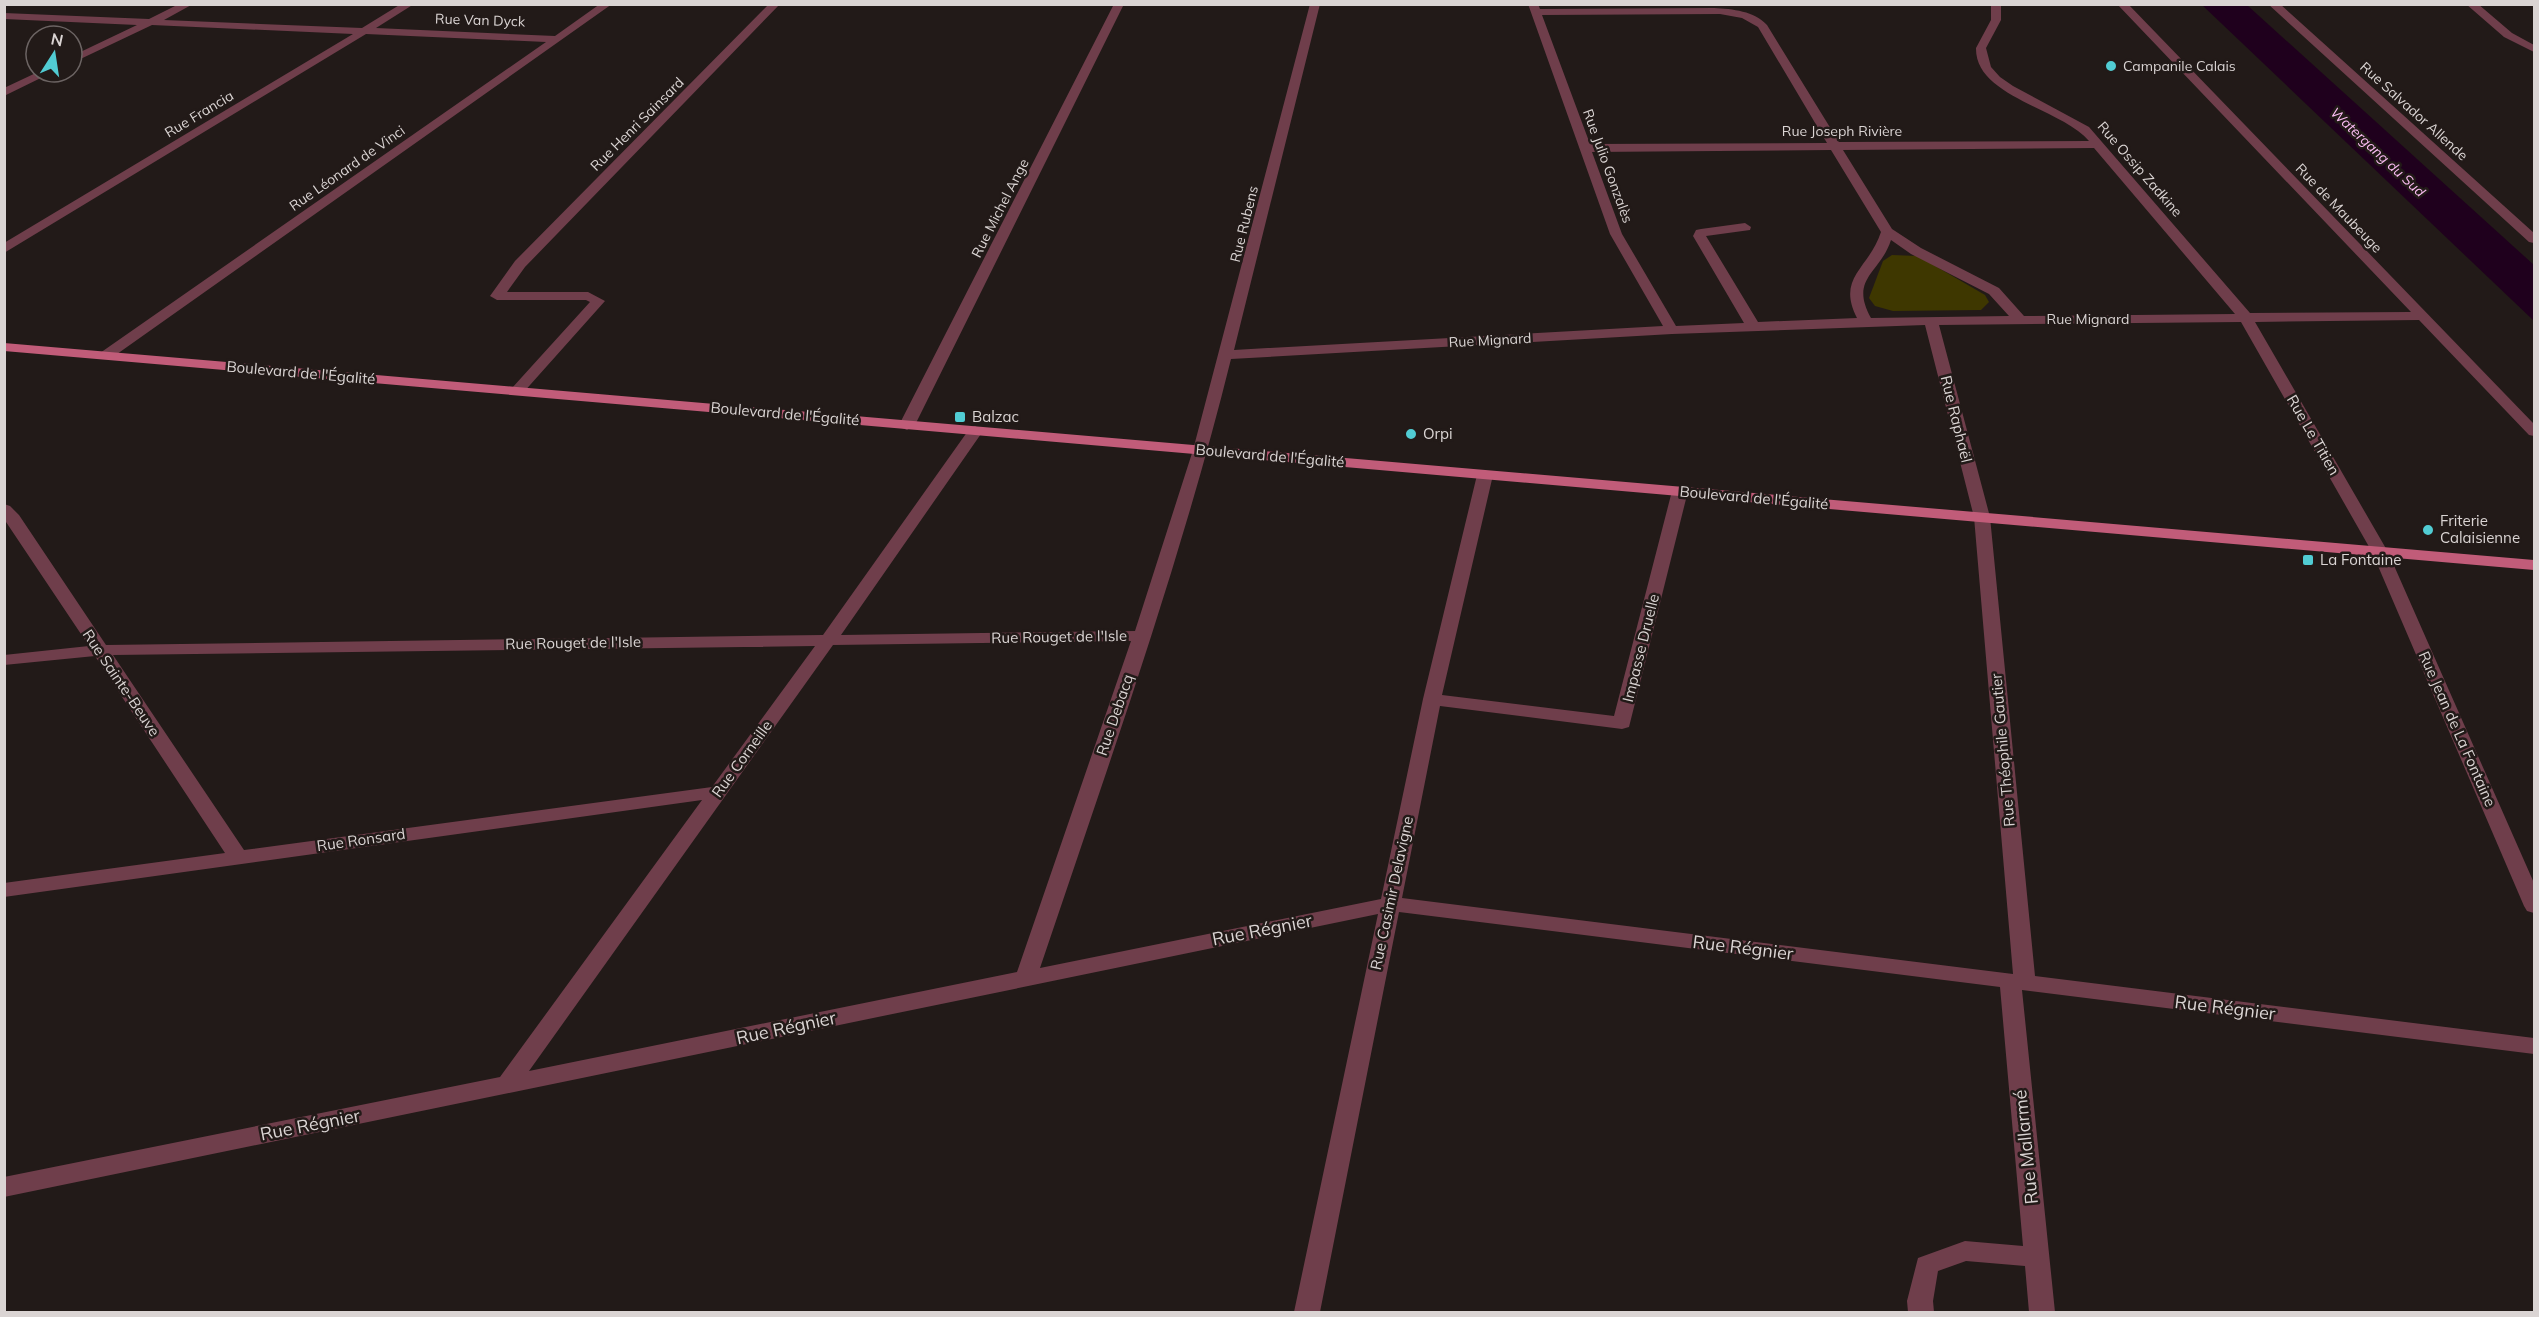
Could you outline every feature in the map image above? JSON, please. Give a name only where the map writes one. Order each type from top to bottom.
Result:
[{"type":"main road","name":"Boulevard de l'Égalité","points":[[4,347],[2535,565]]},
{"type":"street","points":[[84,54],[188,4]]},
{"type":"street","name":"Rue Francia","points":[[4,249],[409,4]]},
{"type":"street","name":"Rue Léonard de Vinci","points":[[105,356],[607,4]]},
{"type":"street","name":"Rue Henri Sainsard","points":[[517,391],[598,301],[588,296],[497,296],[520,264],[776,4]]},
{"type":"street","name":"Rue Michel Ange","points":[[907,425],[1119,4]]},
{"type":"street","name":"Rue Rubens","points":[[1201,450],[1315,4]]},
{"type":"street","name":"Rue Ossip Zadkine","points":[[1996,4],[1998,19],[1980,49],[1981,58],[1987,70],[2009,88],[2080,125],[2099,144],[2246,318]]},
{"type":"street","name":"Rue de Maubeuge","points":[[2122,4],[2535,432]]},
{"type":"street","name":"Rue Salvador Allende","points":[[2273,4],[2535,239]]},
{"type":"street","points":[[2471,4],[2508,35],[2535,49]]},
{"type":"street","points":[[1534,8],[1714,11],[1749,16],[1762,25],[1887,232],[1994,291],[2019,320]]},
{"type":"street","name":"Rue Julio Gonzalès","points":[[1534,8],[1616,234],[1672,330]]},
{"type":"street","name":"Rue Van Dyck","points":[[4,16],[558,39]]},
{"type":"street","points":[[4,93],[24,83]]},
{"type":"street","name":"Rue Joseph Rivière","points":[[1585,148],[2099,144]]},
{"type":"street","points":[[1745,227],[1701,233],[1699,237],[1753,326]]},
{"type":"street","points":[[1866,322],[1855,302],[1854,291],[1881,250],[1887,232]]},
{"type":"street","name":"Rue Mignard","points":[[1227,355],[1672,330],[1866,322],[2423,316]]},
{"type":"street","name":"Rue Le Titien","points":[[2246,318],[2380,552]]},
{"type":"street","name":"Rue Raphaël","points":[[1931,320],[1982,518]]},
{"type":"street","name":"Rue Corneille","points":[[506,1086],[829,639],[975,431]]},
{"type":"street","name":"Rue Debacq","points":[[1026,978],[1142,636],[1201,450]]},
{"type":"street","name":"Rue Casimir Delavigne","points":[[1307,1312],[1432,699],[1485,475]]},
{"type":"street","name":"Impasse Druelle","points":[[1432,699],[1623,723],[1680,491]]},
{"type":"street","name":"Rue Sainte-Beuve","points":[[6,510],[238,857]]},
{"type":"street","name":"Rue Théophile Gautier","points":[[1982,518],[2017,982]]},
{"type":"street","name":"Rue Jean de La Fontaine","points":[[2380,552],[2535,906]]},
{"type":"street","name":"Rue Rouget de l'Isle","points":[[4,660],[99,650],[1142,636]]},
{"type":"street","name":"Rue Ronsard","points":[[4,890],[718,792]]},
{"type":"street","name":"Rue Régnier","points":[[4,1187],[1390,904],[2535,1046]]},
{"type":"street","name":"Rue Mallarmé","points":[[2017,982],[2042,1312]]},
{"type":"street","points":[[1921,1312],[1920,1301],[1927,1265],[1965,1251],[2037,1257]]},
{"type":"shaded area","points":[[1892,255],[1918,256],[1985,295],[1989,302],[1981,310],[1893,311],[1875,306],[1869,298],[1883,261]]},
{"type":"water","name":"Watergang du Sud","points":[[2202,5],[2247,5],[2534,265],[2534,321]]},
{"type":"place","name":"Campanile Calais","points":[[2111,66]]},
{"type":"place","name":"Balzac","points":[[960,417]]},
{"type":"place","name":"Orpi","points":[[1411,434]]},
{"type":"place","name":"Friterie Calaisienne","points":[[2428,530]]},
{"type":"place","name":"La Fontaine","points":[[2308,560]]}]
